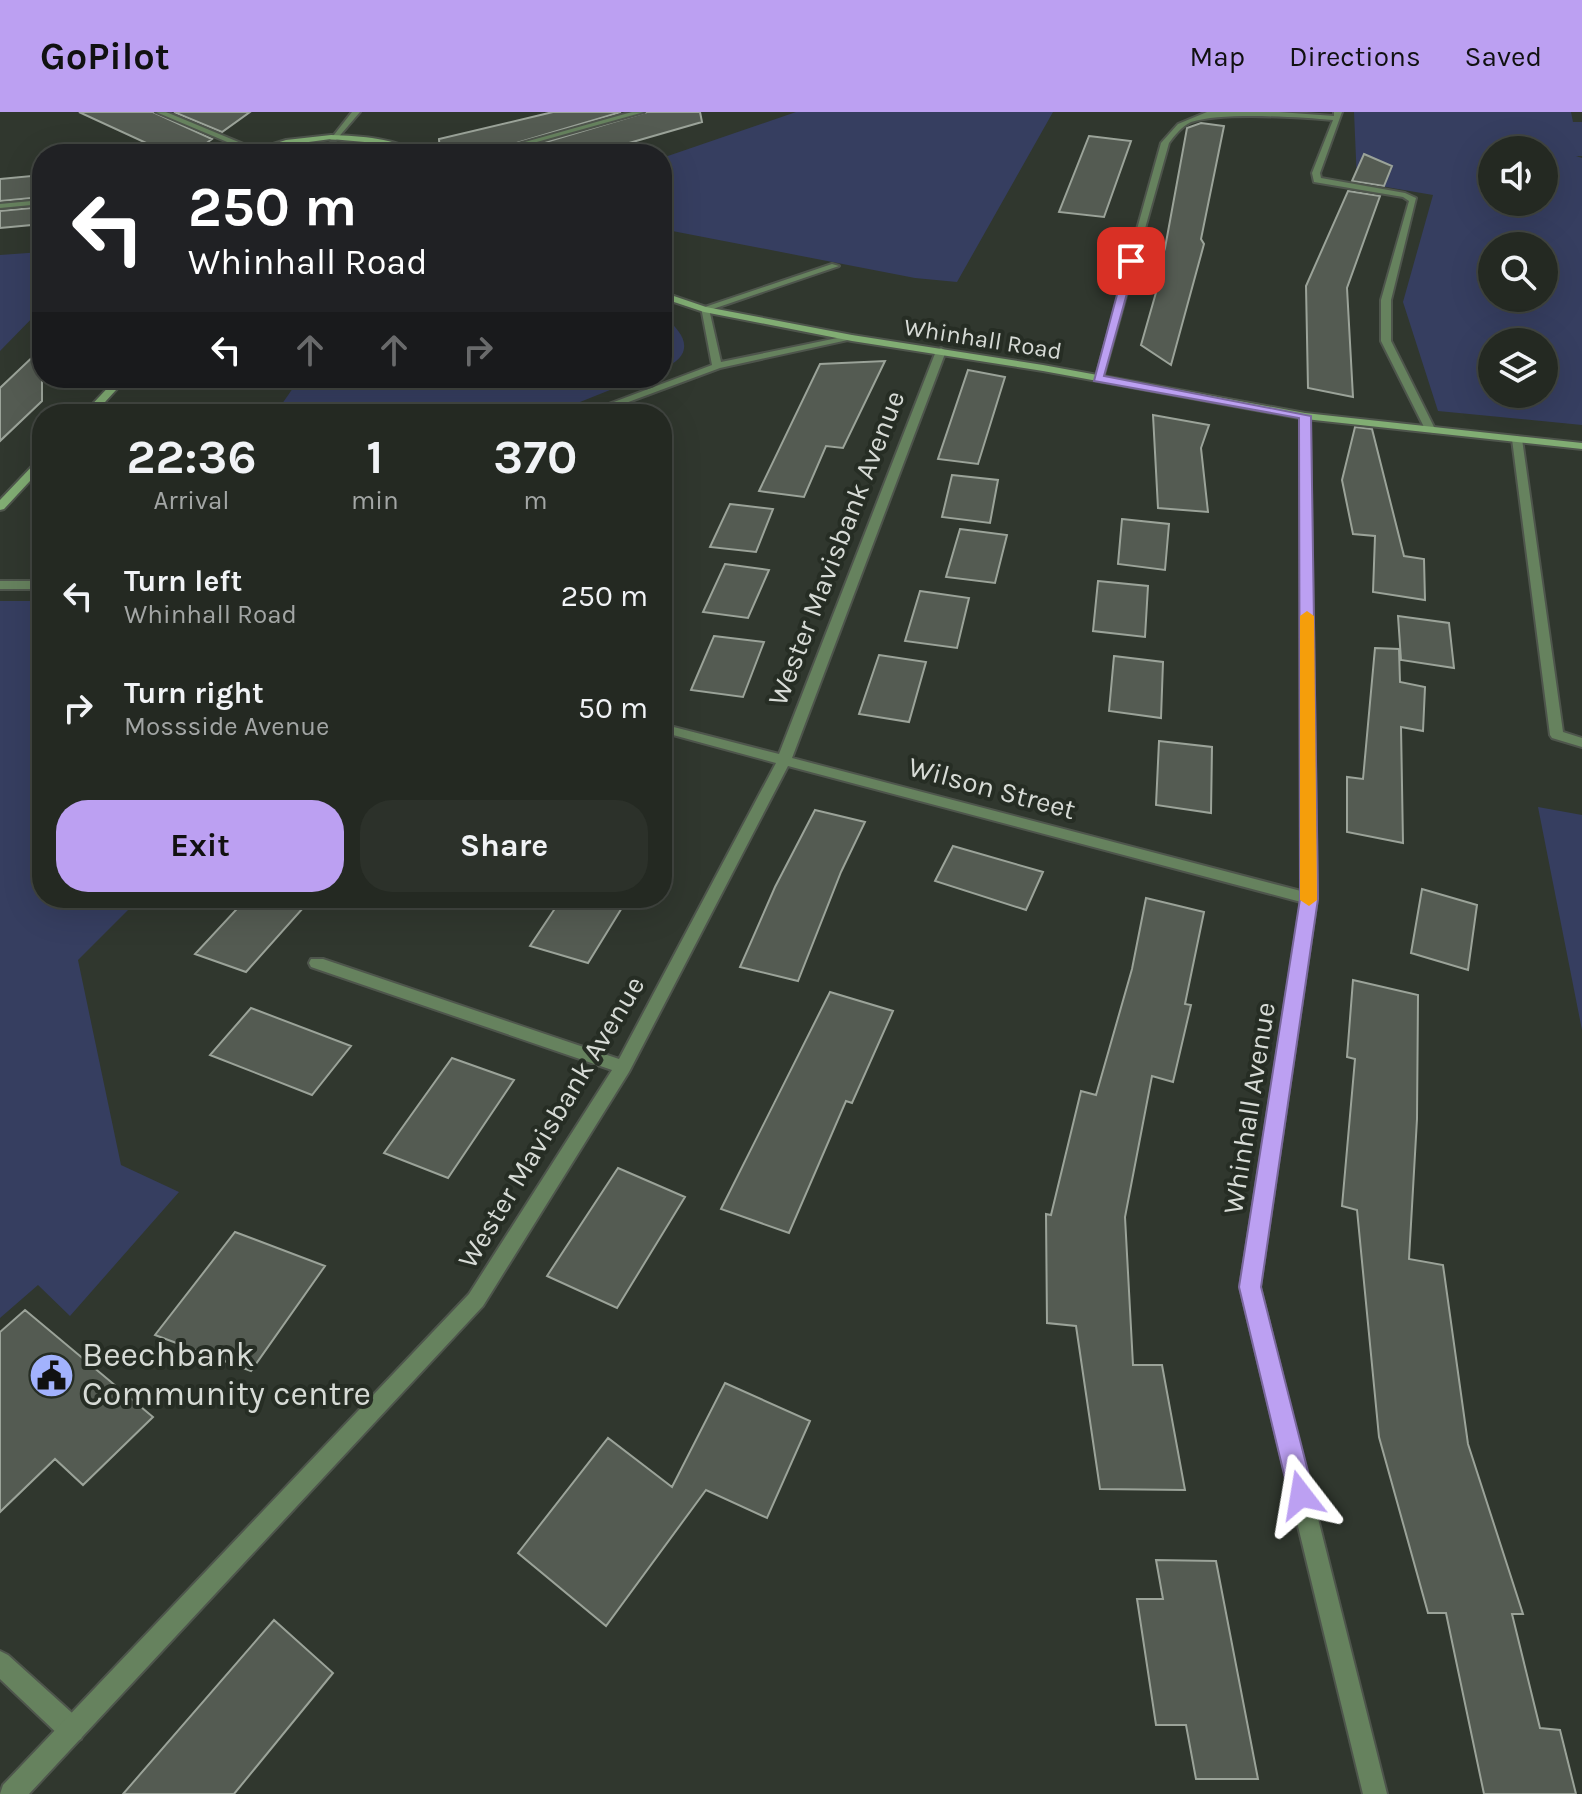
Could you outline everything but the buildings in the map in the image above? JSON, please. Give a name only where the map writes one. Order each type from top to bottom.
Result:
[{"type":"street","points":[[160,112],[239,144]]},
{"type":"street","points":[[333,138],[356,112]]},
{"type":"street","points":[[523,144],[640,112]]},
{"type":"street","points":[[1098,378],[1165,143],[1175,127],[1204,114],[1338,115],[1316,173],[1317,180],[1405,195],[1413,200],[1386,300],[1386,341],[1431,431]]},
{"type":"street","points":[[294,144],[333,138],[393,144]]},
{"type":"street","points":[[0,206],[32,203]]},
{"type":"street","points":[[717,366],[704,309],[835,266]]},
{"type":"street","name":"Whinhall Road","points":[[672,298],[704,309],[852,338],[1305,416],[1582,446]]},
{"type":"street","name":"Whinhall Road","points":[[672,383],[717,366],[852,338]]},
{"type":"street","name":"Wester Mavisbank Avenue","points":[[12,1794],[476,1300],[623,1067],[785,758],[941,351]]},
{"type":"street","points":[[97,404],[113,388]]},
{"type":"street","name":"Whinhall Road","points":[[616,404],[658,388]]},
{"type":"street","name":"Whinhall Avenue","points":[[1305,416],[1309,899],[1250,1287],[1375,1794]]},
{"type":"street","points":[[1517,439],[1557,735],[1582,743]]},
{"type":"street","points":[[0,507],[32,473]]},
{"type":"street","points":[[0,585],[32,585]]},
{"type":"street","name":"Wilson Street","points":[[672,730],[1309,899]]},
{"type":"street","points":[[317,963],[623,1067]]},
{"type":"street","points":[[0,1663],[72,1730]]},
{"type":"shaded area","points":[[796,112],[1053,112],[957,282],[915,278],[672,231],[672,155]]},
{"type":"shaded area","points":[[1354,112],[1571,112],[1573,122],[1582,122],[1582,156],[1576,156],[1582,158],[1582,425],[1438,411],[1403,302],[1433,195],[1357,182]]},
{"type":"shaded area","points":[[32,253],[32,318],[0,351],[0,255]]},
{"type":"shaded area","points":[[672,324],[684,344],[680,358],[673,364]]},
{"type":"shaded area","points":[[293,388],[615,388],[575,404],[282,404]]},
{"type":"shaded area","points":[[0,601],[32,601],[32,908],[130,908],[78,960],[121,1165],[179,1192],[70,1316],[38,1285],[0,1318]]},
{"type":"shaded area","points":[[1538,807],[1582,815],[1582,1030]]},
{"type":"slow traffic","points":[[1307,616],[1309,900]]},
{"type":"place","name":"Beechbank Community centre","points":[[51,1375]]},
{"type":"route","points":[[1131,261],[1098,378],[1305,416],[1309,899],[1250,1287],[1301,1495]]}]
